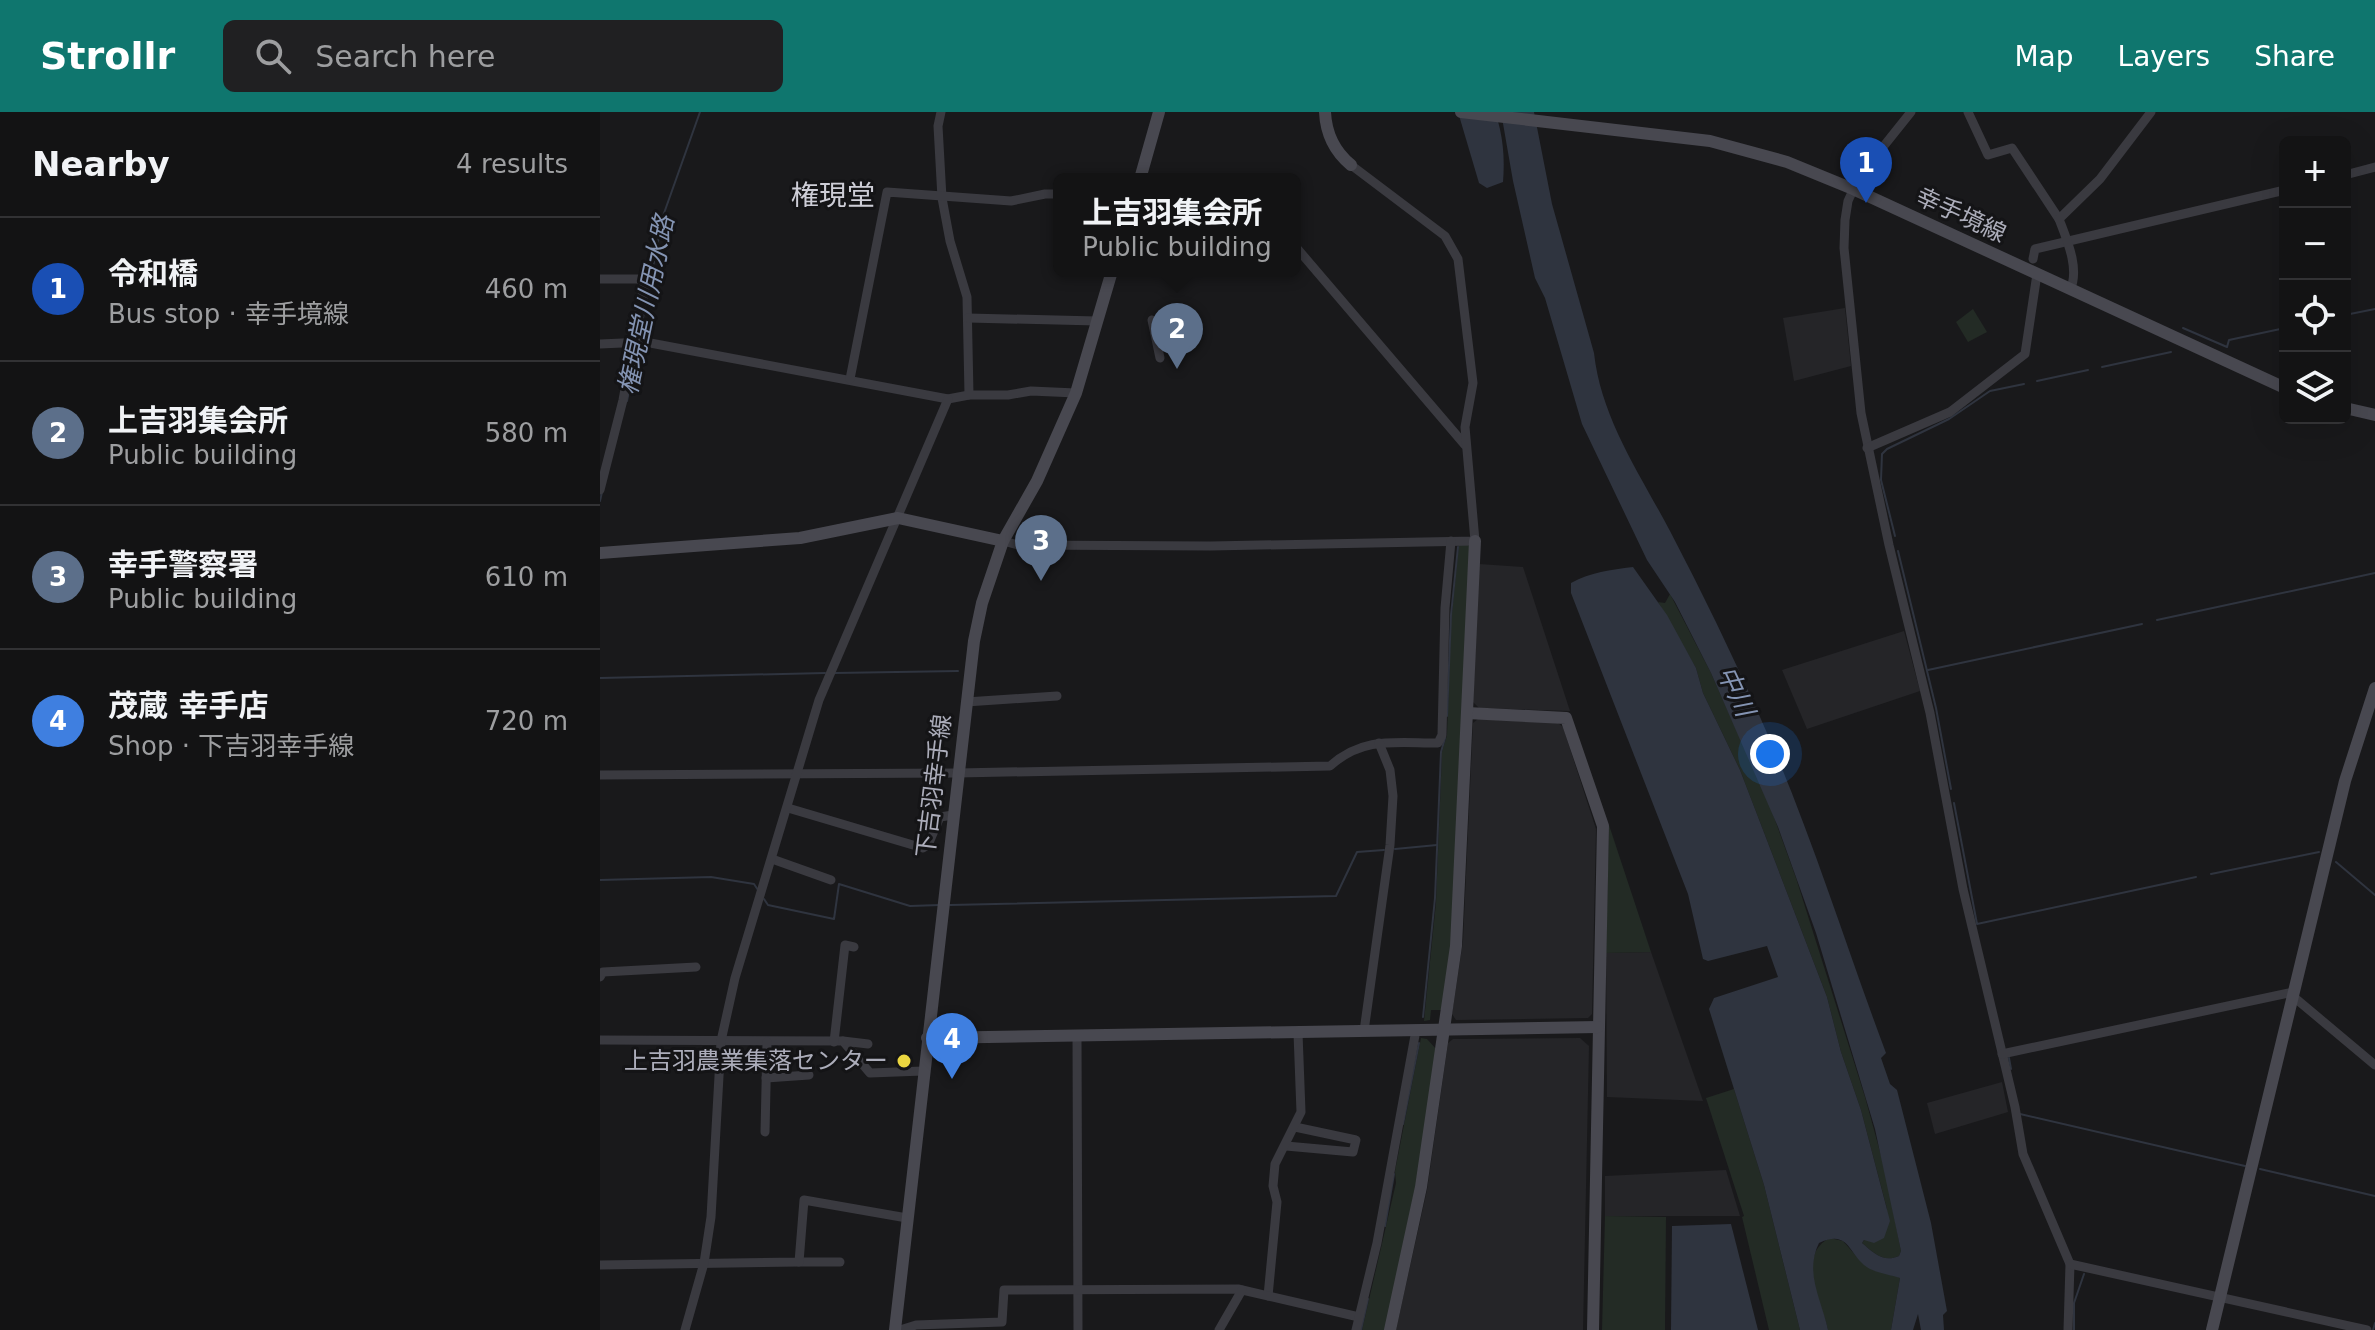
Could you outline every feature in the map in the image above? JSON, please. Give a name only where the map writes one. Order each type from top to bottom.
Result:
[{"type":"street","points":[[941,112],[938,126],[942,198],[950,241],[967,297],[969,395]]},
{"type":"street","points":[[1142,173],[1159,112]]},
{"type":"street","points":[[1325,112],[1333,144],[1341,156],[1445,236],[1455,250],[1461,269],[1473,383],[1466,418],[1465,445],[1475,541],[1456,946],[1421,1187],[1390,1330]]},
{"type":"street","name":"幸手境線","points":[[1461,112],[1710,141],[1787,162],[1853,189],[2279,385]]},
{"type":"street","points":[[1911,112],[1870,162],[1853,189],[1845,220],[1844,248],[1861,413],[1930,713],[1963,889],[2023,1154],[2070,1264],[2068,1330]]},
{"type":"street","points":[[1968,112],[1988,155],[2012,148],[2059,219],[2074,278],[2070,290]]},
{"type":"street","points":[[2059,219],[2100,179],[2151,112]]},
{"type":"street","points":[[2351,173],[2375,167]]},
{"type":"street","points":[[2033,259],[2035,249],[2279,191]]},
{"type":"street","points":[[850,379],[887,192],[1011,201],[1053,194]]},
{"type":"street","points":[[1301,253],[1465,445]]},
{"type":"street","points":[[1867,448],[1950,412],[2025,354],[2037,274]]},
{"type":"street","name":"下吉羽幸手線","points":[[898,1330],[923,1071],[974,641],[982,603],[1003,541],[1037,481],[1076,393],[1110,277]]},
{"type":"street","points":[[600,279],[645,279],[623,400],[600,490]]},
{"type":"street","points":[[968,318],[1097,321]]},
{"type":"street","points":[[1152,320],[1160,358]]},
{"type":"street","points":[[600,344],[634,341],[948,399],[1031,391],[1076,393]]},
{"type":"street","points":[[685,1330],[704,1263],[711,1217],[721,1041],[735,978],[819,700],[948,399]]},
{"type":"street","points":[[2351,409],[2375,415]]},
{"type":"street","points":[[600,553],[800,538],[898,518],[1018,545],[1180,546],[1475,541]]},
{"type":"street","points":[[600,775],[958,773],[1330,766],[1345,752],[1379,743],[1438,743],[1442,735],[1445,608],[1451,541]]},
{"type":"street","points":[[2212,1330],[2345,781],[2375,688]]},
{"type":"street","points":[[966,702],[1057,696]]},
{"type":"street","points":[[1467,713],[1566,718],[1603,826],[1593,1330]]},
{"type":"street","points":[[1364,1031],[1390,845],[1393,796],[1390,770],[1379,743]]},
{"type":"street","points":[[788,808],[923,848],[928,845],[940,817],[953,815]]},
{"type":"street","points":[[772,859],[831,880]]},
{"type":"street","points":[[838,1042],[845,945],[854,947]]},
{"type":"street","points":[[600,977],[603,972],[696,967]]},
{"type":"street","points":[[2002,1054],[2289,993],[2375,1065]]},
{"type":"street","points":[[927,1038],[1598,1027]]},
{"type":"street","points":[[1356,1330],[1377,1243],[1416,1030]]},
{"type":"street","points":[[1268,1296],[1277,1202],[1273,1186],[1275,1164],[1301,1112],[1298,1033]]},
{"type":"street","points":[[1077,1035],[1078,1330]]},
{"type":"street","points":[[600,1040],[868,1044]]},
{"type":"street","points":[[765,1132],[767,1042]]},
{"type":"street","points":[[838,1042],[870,1073],[923,1071]]},
{"type":"street","points":[[766,1078],[809,1075]]},
{"type":"street","points":[[1286,1146],[1353,1152],[1356,1140],[1295,1127]]},
{"type":"street","points":[[799,1262],[804,1200],[907,1218]]},
{"type":"street","points":[[600,1265],[840,1262]]},
{"type":"street","points":[[2070,1264],[2367,1330]]},
{"type":"street","points":[[898,1330],[916,1325],[1002,1322],[1004,1290],[1242,1290],[1359,1317]]},
{"type":"street","points":[[1219,1330],[1242,1290]]},
{"type":"shaded area","points":[[1845,308],[1851,366],[1794,381],[1783,318]]},
{"type":"shaded area","points":[[1973,309],[1987,332],[1968,342],[1956,322]]},
{"type":"shaded area","points":[[1459,544],[1470,547],[1452,948],[1442,1010],[1431,1010],[1430,1020],[1424,1021],[1436,903],[1442,752],[1447,735],[1451,623]]},
{"type":"shaded area","points":[[1479,564],[1523,567],[1570,711],[1479,708],[1473,702]]},
{"type":"shaded area","points":[[1670,594],[1711,673],[1770,806],[1796,878],[1885,1170],[1901,1251],[1899,1256],[1883,1258],[1862,1243],[1887,1209],[1861,1110],[1841,1052],[1827,997],[1740,770],[1703,693],[1696,668],[1658,602],[1665,603]]},
{"type":"shaded area","points":[[1904,631],[1920,691],[1807,729],[1782,670]]},
{"type":"shaded area","points":[[1478,719],[1558,723],[1563,727],[1596,829],[1592,1014],[1588,1018],[1456,1020],[1452,1014],[1463,941],[1473,723]]},
{"type":"shaded area","points":[[1609,825],[1651,952],[1606,953]]},
{"type":"shaded area","points":[[1651,952],[1703,1101],[1607,1097],[1606,953]]},
{"type":"shaded area","points":[[1421,1038],[1427,1039],[1436,1049],[1417,1180],[1385,1330],[1362,1330],[1396,1183],[1395,1171]]},
{"type":"shaded area","points":[[1580,1038],[1589,1046],[1583,1330],[1396,1330],[1427,1190],[1448,1043],[1453,1039]]},
{"type":"shaded area","points":[[2002,1082],[2008,1112],[1935,1134],[1927,1103]]},
{"type":"shaded area","points":[[1734,1089],[1764,1185],[1800,1330],[1769,1330],[1744,1216],[1706,1098]]},
{"type":"shaded area","points":[[1726,1170],[1740,1216],[1605,1216],[1605,1176]]},
{"type":"shaded area","points":[[1605,1216],[1666,1217],[1665,1330],[1602,1330]]},
{"type":"shaded area","points":[[1830,1238],[1843,1241],[1857,1257],[1900,1278],[1891,1330],[1828,1330],[1812,1267],[1820,1246]]},
{"type":"water","points":[[1458,112],[1495,112],[1503,146],[1503,182],[1487,188],[1479,183]]},
{"type":"water","name":"中川","points":[[1501,112],[1534,112],[1552,204],[1613,423],[1739,670],[1778,758],[1810,842],[1886,1053],[1881,1058],[1890,1084],[1897,1090],[1931,1223],[1947,1311],[1943,1315],[1944,1330],[1921,1330],[1918,1314],[1913,1330],[1891,1330],[1900,1278],[1870,1269],[1843,1241],[1829,1239],[1819,1243],[1813,1265],[1828,1330],[1800,1330],[1764,1185],[1709,1009],[1714,998],[1778,977],[1767,946],[1708,961],[1703,959],[1688,894],[1571,593],[1571,583],[1578,579],[1633,567],[1667,615],[1696,668],[1703,693],[1740,770],[1827,997],[1841,1052],[1861,1110],[1890,1221],[1884,1238],[1874,1243],[1864,1240],[1862,1243],[1879,1256],[1893,1258],[1899,1256],[1901,1251],[1875,1129],[1816,933],[1778,827],[1711,673],[1675,602],[1647,560],[1582,424],[1545,298],[1535,278]]},
{"type":"water","points":[[1731,1224],[1758,1330],[1671,1330],[1672,1226]]},
{"type":"waterway","name":"権現堂川用水路","points":[[639,338],[663,216],[700,112]]},
{"type":"waterway","points":[[2351,314],[2375,309]]},
{"type":"waterway","points":[[2183,328],[2227,347],[2229,340],[2279,329]]},
{"type":"waterway","points":[[2102,367],[2171,352]]},
{"type":"waterway","name":"権現堂川用水路","points":[[627,401],[636,356]]},
{"type":"waterway","points":[[2037,381],[2088,370]]},
{"type":"waterway","points":[[1895,536],[1881,480],[1882,454],[1949,419],[1990,391],[2024,384]]},
{"type":"waterway","name":"権現堂川用水路","points":[[600,501],[602,492]]},
{"type":"waterway","points":[[1447,716],[1451,615],[1458,547]]},
{"type":"waterway","points":[[1898,551],[1936,708],[1951,789]]},
{"type":"waterway","points":[[2157,620],[2375,573]]},
{"type":"waterway","points":[[1928,670],[2142,624]]},
{"type":"waterway","points":[[835,673],[958,671]]},
{"type":"waterway","points":[[600,678],[825,673]]},
{"type":"waterway","points":[[1423,1017],[1435,898],[1441,752],[1445,738]]},
{"type":"waterway","points":[[1954,803],[1977,924],[2196,877]]},
{"type":"waterway","points":[[1395,849],[1437,845]]},
{"type":"waterway","points":[[950,905],[1336,896],[1357,852],[1384,850]]},
{"type":"waterway","points":[[2211,874],[2319,852]]},
{"type":"waterway","points":[[2336,862],[2375,895]]},
{"type":"waterway","points":[[600,880],[711,877],[754,884],[758,890]]},
{"type":"waterway","points":[[764,899],[768,905],[834,919],[839,884],[910,906],[940,905]]},
{"type":"waterway","points":[[1403,1124],[1419,1043]]},
{"type":"waterway","points":[[2009,1058],[2011,1069]]},
{"type":"waterway","points":[[2020,1114],[2245,1166]]},
{"type":"waterway","points":[[2260,1169],[2375,1196]]},
{"type":"waterway","points":[[1385,1226],[1394,1174]]},
{"type":"waterway","points":[[2074,1330],[2074,1303],[2084,1274]]},
{"type":"waterway","points":[[1361,1330],[1368,1299]]},
{"type":"waterway","points":[[2373,1330],[2375,1323]]},
{"type":"place","name":"令和橋","points":[[1866,203]]},
{"type":"place","name":"上吉羽集会所","points":[[1177,369]]},
{"type":"place","name":"幸手警察署","points":[[1041,581]]},
{"type":"place","name":"上吉羽農業集落センター","points":[[904,1061]]},
{"type":"place","name":"茂蔵 幸手店","points":[[952,1079]]},
{"type":"district","name":"権現堂","points":[[833,195]]}]
